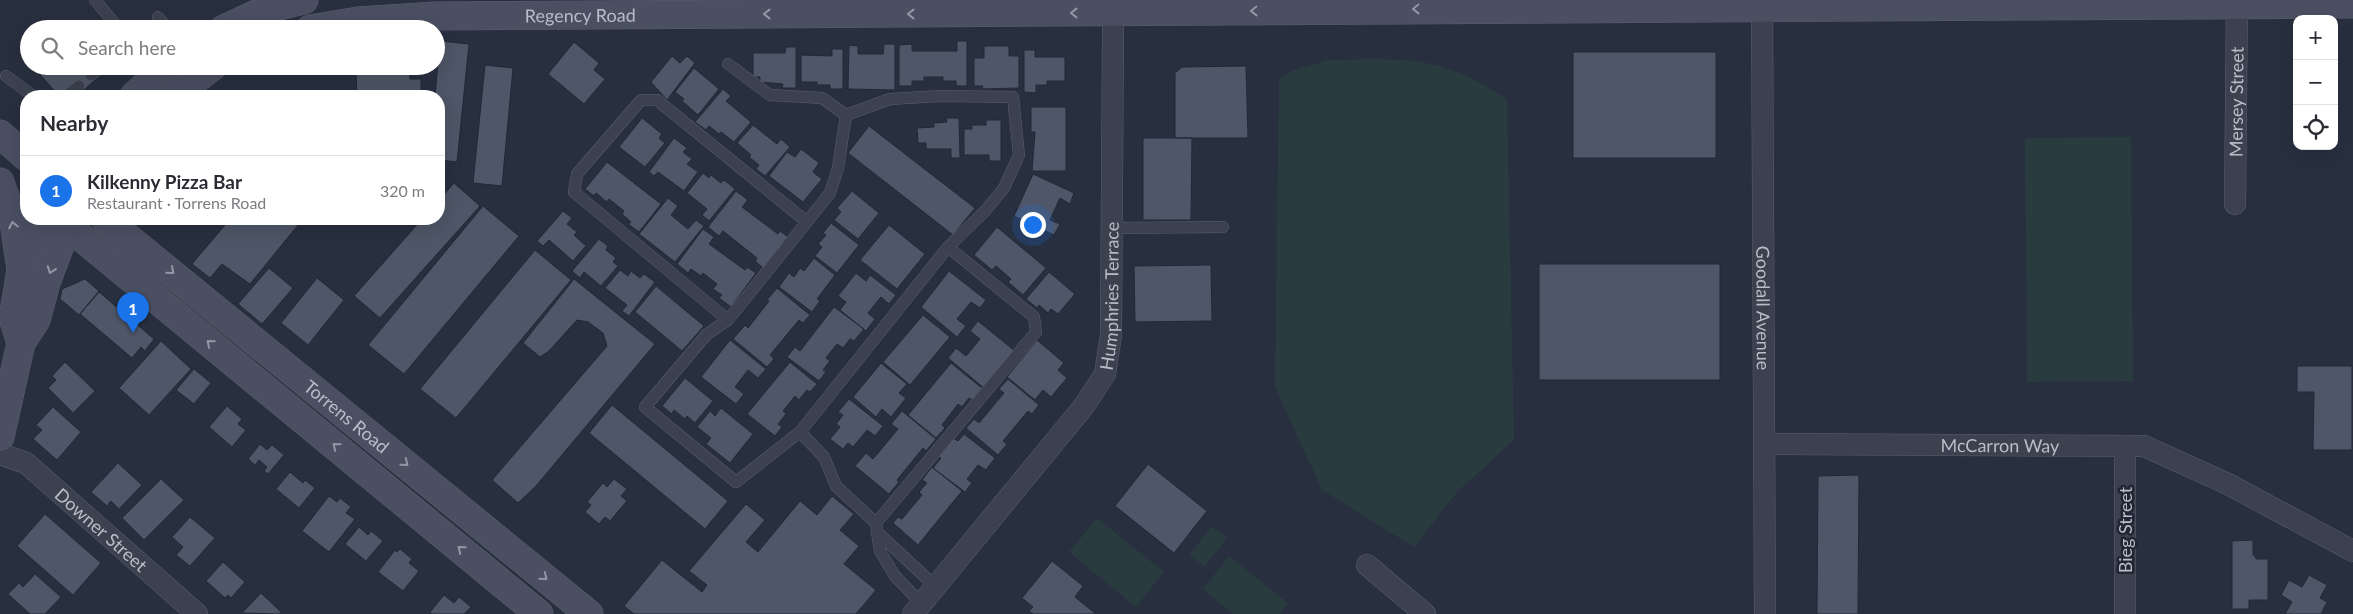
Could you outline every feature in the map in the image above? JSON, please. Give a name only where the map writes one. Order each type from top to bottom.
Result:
[{"type":"main road","points":[[243,20],[267,9],[304,0]]},
{"type":"main road","name":"Regency Road","points":[[358,20],[494,8],[2106,2],[2353,4]]},
{"type":"main road","points":[[140,90],[156,75]]},
{"type":"main road","points":[[182,90],[201,75]]},
{"type":"main road","points":[[0,113],[20,128]]},
{"type":"main road","points":[[0,134],[20,152]]},
{"type":"main road","points":[[0,176],[20,191]]},
{"type":"main road","points":[[0,182],[14,222],[21,270]]},
{"type":"main road","points":[[21,343],[13,318],[21,270],[38,225]]},
{"type":"main road","points":[[0,438],[21,343],[36,320],[65,225]]},
{"type":"main road","name":"Torrens Road","points":[[71,225],[539,614]]},
{"type":"main road","name":"Torrens Road","points":[[131,229],[589,614]]},
{"type":"main road","points":[[486,569],[506,546]]},
{"type":"street","name":"Mersey Street","points":[[2235,204],[2237,2]]},
{"type":"street","name":"Goodall Avenue","points":[[1762,3],[1765,614]]},
{"type":"street","name":"Humphries Terrace","points":[[917,609],[1084,406],[1105,374],[1111,335],[1111,6]]},
{"type":"street","name":"McCarron Way","points":[[1764,444],[2144,446],[2161,452],[2228,484],[2353,551]]},
{"type":"street","name":"Bieg Street","points":[[2125,446],[2125,614]]},
{"type":"street","name":"Downer Street","points":[[0,454],[26,463],[197,614]]},
{"type":"street","points":[[1367,566],[1425,614]]},
{"type":"lane","points":[[95,0],[112,20]]},
{"type":"lane","points":[[728,64],[770,96],[822,98],[846,115]]},
{"type":"lane","points":[[6,76],[25,90]]},
{"type":"lane","points":[[74,90],[79,86]]},
{"type":"lane","points":[[941,96],[1013,97],[1019,155],[1004,188],[985,211],[948,247],[800,432],[736,482],[646,407],[707,334],[728,320],[830,193],[838,168],[846,115],[890,99],[941,96]]},
{"type":"lane","points":[[728,320],[574,192],[577,174],[641,100],[657,100],[807,222]]},
{"type":"lane","points":[[1112,228],[1223,227]]},
{"type":"lane","points":[[917,609],[880,552],[877,528],[1036,332],[1034,317],[948,247]]},
{"type":"lane","points":[[800,432],[824,457],[836,486],[936,587]]},
{"type":"shaded area","points":[[1328,60],[1394,60],[1431,64],[1471,78],[1507,100],[1514,440],[1457,492],[1414,547],[1322,490],[1275,387],[1279,79],[1294,70]]},
{"type":"shaded area","points":[[2131,137],[2133,381],[2027,382],[2025,138]]},
{"type":"shaded area","points":[[1097,518],[1164,572],[1136,607],[1069,552]]},
{"type":"shaded area","points":[[1212,526],[1227,538],[1204,567],[1189,555]]},
{"type":"shaded area","points":[[1229,556],[1288,603],[1280,614],[1233,614],[1203,589]]},
{"type":"building","points":[[957,41],[967,41],[967,86],[956,86],[956,81],[943,81],[943,77],[924,77],[924,81],[912,81],[912,86],[899,86],[899,45],[912,44],[912,51],[957,51]]},
{"type":"building","points":[[445,42],[469,44],[457,162],[445,161],[445,90],[436,90],[437,75],[445,75]]},
{"type":"building","points":[[574,42],[599,63],[594,70],[605,79],[584,104],[548,74]]},
{"type":"building","points":[[884,44],[895,44],[895,90],[848,89],[849,45],[858,46],[858,54],[883,54]]},
{"type":"building","points":[[984,46],[1009,46],[1009,56],[1019,56],[1019,88],[982,89],[983,86],[974,86],[974,58],[984,58]]},
{"type":"building","points":[[786,47],[796,47],[796,88],[782,88],[783,84],[760,82],[760,77],[753,77],[753,53],[785,53]]},
{"type":"building","points":[[832,49],[843,49],[843,89],[830,89],[830,85],[817,85],[817,82],[801,82],[801,55],[832,56]]},
{"type":"building","points":[[1024,50],[1035,50],[1035,57],[1065,57],[1065,81],[1047,81],[1047,85],[1036,85],[1036,93],[1024,92]]},
{"type":"building","points":[[1573,52],[1716,52],[1716,158],[1573,158]]},
{"type":"building","points":[[672,56],[680,63],[687,56],[695,63],[667,100],[651,82]]},
{"type":"building","points":[[485,65],[513,68],[502,186],[473,183]]},
{"type":"building","points":[[1246,66],[1248,138],[1175,138],[1175,73],[1182,67]]},
{"type":"building","points":[[694,68],[719,89],[698,115],[675,92]]},
{"type":"building","points":[[41,75],[91,75],[95,80],[84,90],[77,81],[66,90],[54,90]]},
{"type":"building","points":[[356,75],[410,75],[410,79],[421,79],[421,90],[357,90]]},
{"type":"building","points":[[723,89],[731,96],[726,101],[751,122],[734,142],[721,132],[719,134],[709,126],[706,130],[695,122]]},
{"type":"building","points":[[1031,107],[1066,107],[1066,171],[1032,171],[1035,132],[1031,132]]},
{"type":"building","points":[[642,118],[662,134],[659,138],[665,143],[645,167],[619,147]]},
{"type":"building","points":[[946,118],[959,118],[960,158],[951,158],[951,149],[926,149],[926,143],[918,143],[917,128],[934,127],[934,123],[947,122]]},
{"type":"building","points":[[986,120],[1001,120],[1001,161],[989,161],[989,155],[964,155],[964,129],[972,129],[972,125],[986,125]]},
{"type":"building","points":[[753,125],[777,144],[781,139],[790,147],[765,176],[756,169],[759,165],[749,157],[751,155],[737,143]]},
{"type":"building","points":[[869,126],[975,208],[953,235],[848,153]]},
{"type":"building","points":[[674,138],[687,148],[683,152],[692,159],[687,164],[698,172],[684,191],[658,172],[654,176],[649,172]]},
{"type":"building","points":[[1143,138],[1192,138],[1191,220],[1143,220]]},
{"type":"building","points":[[801,149],[819,163],[813,172],[822,179],[803,202],[769,176],[787,152],[795,157]]},
{"type":"building","points":[[607,162],[661,204],[639,232],[628,224],[631,222],[622,214],[624,211],[609,199],[607,202],[596,193],[594,196],[585,189]]},
{"type":"building","points":[[703,173],[709,178],[711,175],[721,183],[724,180],[735,189],[709,221],[702,215],[707,209],[687,193]]},
{"type":"building","points":[[1033,174],[1074,193],[1070,204],[1060,198],[1050,220],[1060,224],[1054,235],[1014,216]]},
{"type":"building","points":[[454,183],[480,206],[380,318],[354,296],[417,225],[445,225],[445,193]]},
{"type":"building","points":[[736,191],[748,200],[742,207],[778,234],[780,231],[788,237],[763,268],[755,261],[757,258],[723,231],[719,236],[708,227]]},
{"type":"building","points":[[852,191],[879,213],[858,239],[834,220],[841,212],[837,208]]},
{"type":"building","points":[[668,198],[678,206],[671,215],[688,229],[696,220],[704,226],[675,262],[639,234]]},
{"type":"building","points":[[483,206],[519,236],[404,374],[368,345]]},
{"type":"building","points":[[563,211],[572,218],[567,224],[577,232],[574,235],[586,246],[573,261],[549,240],[543,246],[537,241]]},
{"type":"building","points":[[831,223],[859,245],[837,273],[815,256],[822,247],[818,244],[826,235],[823,233]]},
{"type":"building","points":[[225,225],[298,225],[250,284],[222,264],[210,278],[192,264]]},
{"type":"building","points":[[889,225],[925,254],[897,289],[860,260]]},
{"type":"building","points":[[997,227],[1046,268],[1023,295],[1008,282],[1011,279],[996,266],[992,270],[974,255]]},
{"type":"building","points":[[703,229],[714,237],[709,244],[745,270],[747,267],[756,273],[731,307],[719,298],[722,295],[713,289],[717,284],[703,273],[701,276],[691,269],[688,273],[677,264]]},
{"type":"building","points":[[599,239],[608,246],[606,250],[616,258],[613,262],[618,266],[601,286],[584,272],[580,278],[572,271]]},
{"type":"building","points":[[535,250],[571,280],[456,418],[420,389]]},
{"type":"building","points":[[814,258],[835,275],[817,299],[820,301],[812,312],[779,287],[789,273],[794,277],[800,268],[804,271]]},
{"type":"building","points":[[1539,264],[1720,264],[1720,380],[1539,380]]},
{"type":"building","points":[[1211,265],[1212,321],[1135,322],[1134,266]]},
{"type":"building","points":[[269,268],[293,288],[262,324],[238,304]]},
{"type":"building","points":[[620,270],[628,276],[631,271],[640,278],[644,274],[655,282],[629,316],[622,311],[627,305],[605,288]]},
{"type":"building","points":[[949,271],[986,300],[980,308],[971,302],[957,319],[966,326],[957,337],[921,307]]},
{"type":"building","points":[[1049,272],[1075,294],[1058,314],[1051,309],[1048,313],[1039,305],[1037,308],[1026,299]]},
{"type":"building","points":[[856,273],[866,281],[870,275],[896,295],[889,304],[881,297],[868,313],[875,319],[866,331],[840,310],[846,302],[838,296]]},
{"type":"building","points":[[317,278],[344,300],[308,345],[281,323]]},
{"type":"building","points":[[85,279],[99,291],[79,315],[60,299],[62,289]]},
{"type":"building","points":[[574,279],[655,344],[536,486],[518,503],[492,480],[607,346],[603,333],[588,322],[577,320],[549,351],[540,357],[523,343]]},
{"type":"building","points":[[656,286],[704,326],[682,351],[635,312]]},
{"type":"building","points":[[777,288],[810,315],[803,323],[799,320],[770,355],[774,359],[767,367],[733,339],[745,325],[748,328]]},
{"type":"building","points":[[99,292],[154,339],[145,351],[141,347],[132,358],[80,314]]},
{"type":"building","points":[[834,307],[864,329],[854,341],[850,339],[843,348],[837,344],[826,358],[830,361],[823,370],[826,372],[819,381],[787,357],[795,347],[800,351]]},
{"type":"building","points":[[923,315],[950,337],[910,385],[883,362]]},
{"type":"building","points":[[978,321],[1015,351],[984,388],[948,358],[956,348],[966,356],[980,339],[970,331]]},
{"type":"building","points":[[730,340],[766,369],[758,378],[748,370],[735,387],[744,394],[736,404],[701,377]]},
{"type":"building","points":[[1037,340],[1064,363],[1058,370],[1067,378],[1051,397],[1043,390],[1035,400],[1007,377]]},
{"type":"building","points":[[161,341],[191,369],[149,415],[119,388]]},
{"type":"building","points":[[65,362],[95,391],[73,413],[48,388],[56,380],[52,376]]},
{"type":"building","points":[[790,362],[817,384],[810,392],[807,390],[799,400],[795,396],[783,411],[786,414],[778,424],[782,427],[775,436],[747,414]]},
{"type":"building","points":[[881,363],[907,384],[899,393],[906,398],[891,417],[882,409],[876,417],[853,397]]},
{"type":"building","points":[[951,363],[983,389],[973,401],[969,398],[962,407],[958,404],[942,425],[945,428],[936,438],[908,415]]},
{"type":"building","points":[[2297,366],[2352,366],[2352,450],[2313,450],[2314,392],[2297,392]]},
{"type":"building","points":[[194,369],[211,383],[194,404],[176,390]]},
{"type":"building","points":[[685,378],[713,401],[695,423],[687,416],[685,419],[674,410],[672,414],[662,406]]},
{"type":"building","points":[[1008,379],[1039,405],[1032,414],[1028,411],[1003,441],[1007,444],[998,455],[966,428],[974,419],[979,423],[1004,393],[999,389]]},
{"type":"building","points":[[849,399],[883,426],[875,436],[867,430],[853,447],[848,443],[843,449],[830,439],[840,427],[836,424],[843,415],[838,412]]},
{"type":"building","points":[[612,405],[728,501],[705,529],[589,433]]},
{"type":"building","points":[[227,406],[242,419],[238,424],[246,430],[232,447],[209,427]]},
{"type":"building","points":[[53,407],[81,432],[57,460],[33,439],[42,430],[36,425]]},
{"type":"building","points":[[721,408],[753,434],[730,463],[706,444],[711,438],[697,427],[710,411],[715,416]]},
{"type":"building","points":[[902,411],[936,439],[926,451],[923,448],[897,480],[899,482],[889,494],[855,466],[866,453],[873,459],[898,429],[891,424]]},
{"type":"building","points":[[964,434],[995,458],[986,470],[978,465],[967,479],[972,483],[965,492],[933,468],[941,458],[938,456],[952,437],[958,441]]},
{"type":"building","points":[[260,444],[267,450],[272,445],[284,455],[268,474],[264,471],[267,467],[259,460],[255,465],[248,459]]},
{"type":"building","points":[[118,463],[142,485],[119,509],[111,501],[107,506],[91,492]]},
{"type":"building","points":[[1148,464],[1207,511],[1174,553],[1115,506]]},
{"type":"building","points":[[932,467],[962,491],[918,545],[893,523],[898,517],[902,519],[922,495],[919,492],[927,483],[922,480]]},
{"type":"building","points":[[290,472],[303,483],[305,480],[315,488],[299,508],[276,489]]},
{"type":"building","points":[[1859,475],[1858,614],[1817,614],[1818,476]]},
{"type":"building","points":[[161,479],[184,500],[144,540],[122,518]]},
{"type":"building","points":[[614,479],[627,489],[621,496],[627,501],[610,521],[605,517],[599,524],[585,512],[591,505],[587,502],[603,483],[607,487]]},
{"type":"building","points":[[329,496],[337,502],[340,498],[351,507],[346,513],[355,519],[329,552],[302,531]]},
{"type":"building","points":[[832,496],[854,514],[840,530],[859,546],[844,564],[876,590],[856,614],[634,614],[624,606],[662,560],[702,592],[707,585],[689,571],[746,504],[765,520],[746,542],[758,552],[800,501],[817,515]]},
{"type":"building","points":[[45,514],[101,563],[73,595],[17,546]]},
{"type":"building","points":[[190,517],[215,538],[190,566],[176,555],[183,547],[172,537]]},
{"type":"building","points":[[359,527],[368,535],[371,531],[383,541],[366,561],[345,544]]},
{"type":"building","points":[[2253,540],[2253,555],[2256,559],[2268,559],[2268,600],[2249,600],[2249,609],[2232,609],[2232,541]]},
{"type":"building","points":[[400,549],[412,559],[409,563],[419,571],[403,591],[378,572],[395,550],[397,552]]},
{"type":"building","points":[[1052,561],[1083,586],[1075,597],[1096,614],[1033,614],[1029,611],[1033,607],[1022,598]]},
{"type":"building","points":[[223,562],[245,582],[231,598],[228,595],[225,598],[206,581]]},
{"type":"building","points":[[35,574],[61,597],[45,614],[30,614],[8,594],[19,583],[23,587]]},
{"type":"building","points":[[2309,575],[2327,585],[2320,598],[2327,602],[2321,614],[2285,614],[2292,602],[2281,595],[2289,580],[2302,587]]},
{"type":"building","points":[[261,593],[281,612],[279,614],[242,613]]},
{"type":"building","points":[[444,595],[454,603],[459,597],[471,607],[464,614],[432,614],[430,612]]},
{"type":"place","name":"Kilkenny Pizza Bar","points":[[133,333]]}]
